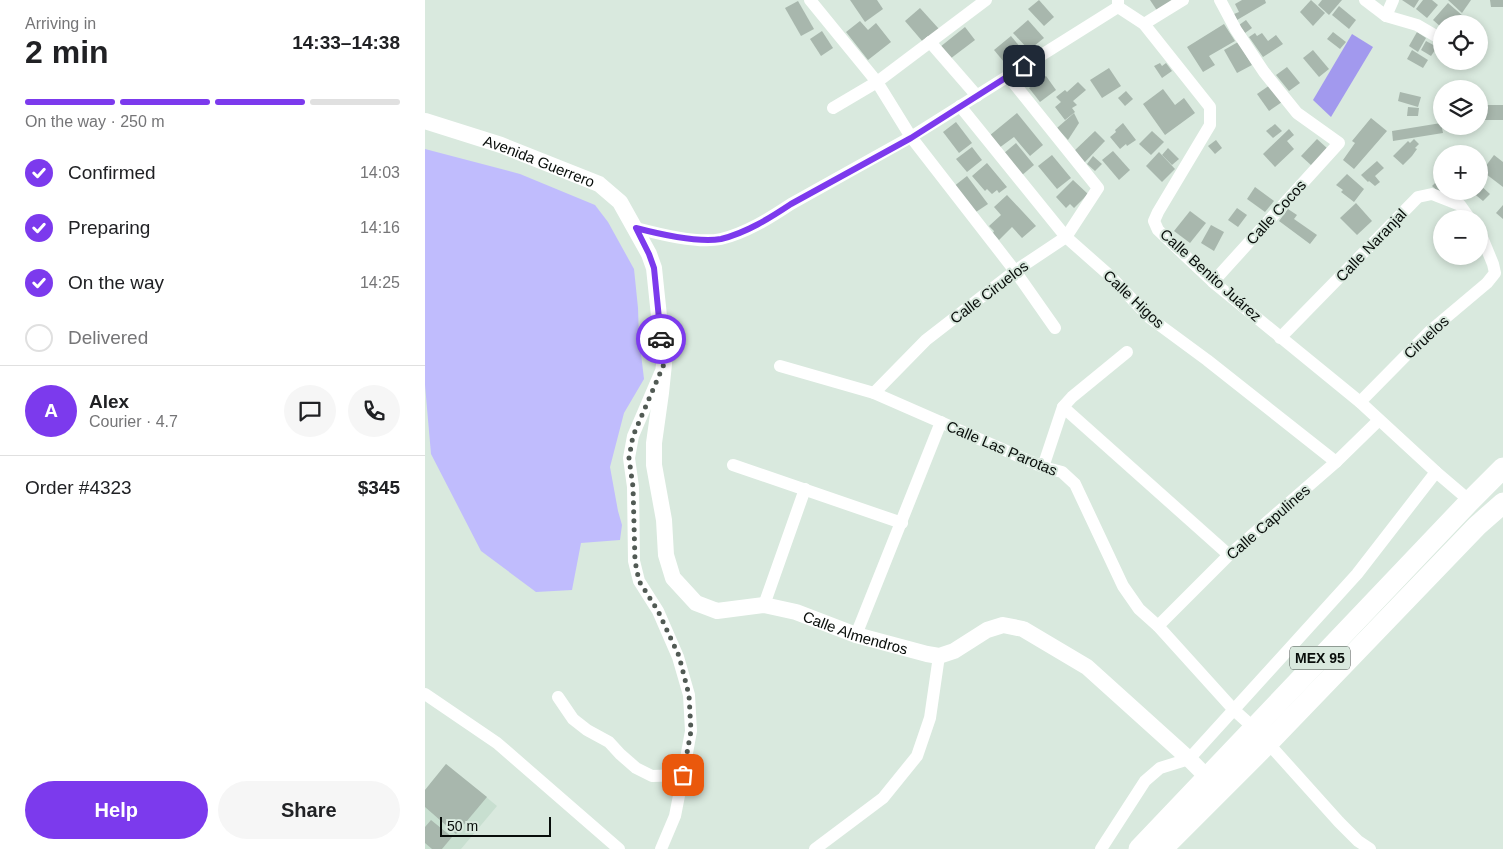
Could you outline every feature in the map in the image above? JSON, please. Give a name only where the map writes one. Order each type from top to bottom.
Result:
[{"type":"highway","name":"MEX 95","points":[[1162,849],[1261,735],[1471,501],[1503,468]]},
{"type":"highway","name":"MEX 95","points":[[1139,849],[1207,777],[1261,735],[1470,533],[1499,512]]},
{"type":"street","points":[[810,0],[877,82],[911,138],[1015,271],[1055,328]]},
{"type":"street","points":[[833,108],[877,82],[987,0]]},
{"type":"street","points":[[1144,24],[1183,0]]},
{"type":"street","name":"Calle Cocos","points":[[1213,282],[1339,143],[1297,113],[1254,58],[1220,0]]},
{"type":"street","points":[[1365,0],[1386,16],[1417,25],[1433,34]]},
{"type":"street","points":[[1386,16],[1393,0]]},
{"type":"street","points":[[636,228],[702,240],[721,238],[742,231],[773,216],[791,204],[911,138],[1118,4]]},
{"type":"street","name":"Calle Benito Juárez","points":[[1118,4],[1144,24],[1210,107],[1210,125],[1157,212],[1154,221],[1159,230],[1213,282],[1360,402],[1436,472],[1471,501]]},
{"type":"street","points":[[930,42],[977,96]]},
{"type":"street","name":"Calle Ciruelos","points":[[875,394],[926,340],[1015,271],[1066,237],[1098,188],[1008,76]]},
{"type":"street","name":"Calle Higos","points":[[960,106],[1066,237],[1109,275],[1151,318],[1336,462]]},
{"type":"street","name":"Avenida Guerrero","points":[[425,121],[501,145],[599,184],[620,202],[636,228],[654,268],[664,364]]},
{"type":"street","name":"Calle Naranjal","points":[[1280,338],[1418,196],[1432,194],[1459,205],[1463,210]]},
{"type":"street","name":"Ciruelos","points":[[1360,402],[1430,330],[1495,274],[1488,252]]},
{"type":"street","points":[[1043,467],[1063,407],[1072,397],[1127,352]]},
{"type":"street","points":[[661,849],[675,816],[691,731],[689,695],[679,656],[658,611],[639,581],[635,561],[633,487],[629,458],[633,436],[664,364]]},
{"type":"street","name":"Calle Almendros","points":[[664,364],[654,443],[654,466],[664,520],[666,556],[673,578],[697,603],[717,611],[764,605],[796,612],[856,635],[939,656]]},
{"type":"street","name":"Calle Las Parotas","points":[[779,366],[875,394],[1043,467],[1062,472],[1075,484],[1123,586],[1139,609],[1159,626],[1234,710],[1261,735],[1357,841],[1370,849]]},
{"type":"street","points":[[1063,407],[1229,556]]},
{"type":"street","name":"Calle Capulines","points":[[1159,626],[1229,556],[1336,462],[1379,420]]},
{"type":"street","points":[[856,635],[941,422]]},
{"type":"street","points":[[733,465],[902,523]]},
{"type":"street","points":[[1101,849],[1145,781],[1160,768],[1189,759],[1357,574],[1436,472]]},
{"type":"street","points":[[764,605],[805,489]]},
{"type":"street","points":[[815,849],[883,798],[917,756],[930,718],[939,656],[954,651],[987,630],[1003,625],[1023,628],[1087,667],[1207,777]]},
{"type":"street","points":[[425,694],[497,743],[619,849]]},
{"type":"street","points":[[558,697],[573,719],[587,730],[609,742],[636,768],[653,776],[683,775]]},
{"type":"shaded area","points":[[1352,34],[1373,47],[1331,117],[1313,100]]},
{"type":"shaded area","points":[[425,149],[520,174],[595,205],[608,222],[634,269],[644,379],[624,413],[610,467],[622,525],[620,540],[581,543],[572,590],[536,592],[481,551],[431,454],[425,385]]},
{"type":"shaded area","points":[[446,764],[497,806],[461,849],[425,849],[425,790]]},
{"type":"building","points":[[850,0],[877,0],[883,9],[865,22]]},
{"type":"building","points":[[1039,0],[1054,17],[1044,26],[1028,9]]},
{"type":"building","points":[[1150,0],[1175,0],[1158,12]]},
{"type":"building","points":[[1242,0],[1265,0],[1266,3],[1237,20],[1234,14],[1239,12],[1235,4]]},
{"type":"building","points":[[1311,0],[1325,13],[1313,26],[1300,12]]},
{"type":"building","points":[[1322,0],[1342,0],[1329,15],[1318,5]]},
{"type":"building","points":[[1402,0],[1419,0],[1414,8]]},
{"type":"building","points":[[1423,0],[1432,0],[1438,5],[1427,18],[1416,9]]},
{"type":"building","points":[[1448,0],[1471,0],[1462,13]]},
{"type":"building","points":[[1490,0],[1503,0],[1503,7],[1491,7]]},
{"type":"building","points":[[798,1],[814,29],[801,36],[785,8]]},
{"type":"building","points":[[1448,3],[1462,15],[1437,15]]},
{"type":"building","points":[[1339,6],[1356,20],[1349,29],[1332,15]]},
{"type":"building","points":[[920,8],[939,29],[923,42],[905,21]]},
{"type":"building","points":[[1028,20],[1044,38],[1029,50],[1013,33]]},
{"type":"building","points":[[1246,20],[1252,28],[1245,33],[1239,25]]},
{"type":"building","points":[[860,21],[868,30],[876,23],[891,42],[868,60],[846,32]]},
{"type":"building","points":[[1224,24],[1235,41],[1209,56],[1215,65],[1203,72],[1187,47]]},
{"type":"building","points":[[965,27],[975,40],[950,59],[940,47]]},
{"type":"building","points":[[822,31],[833,48],[821,56],[810,39]]},
{"type":"building","points":[[1333,32],[1346,42],[1340,49],[1327,39]]},
{"type":"building","points":[[1417,32],[1426,38],[1418,52],[1409,46]]},
{"type":"building","points":[[1255,33],[1257,36],[1262,33],[1268,41],[1276,35],[1283,44],[1263,57],[1249,37]]},
{"type":"building","points":[[1011,36],[1026,54],[1009,68],[994,50]]},
{"type":"building","points":[[1426,41],[1433,45],[1431,56],[1421,50]]},
{"type":"building","points":[[1238,42],[1252,65],[1237,73],[1224,50]]},
{"type":"building","points":[[1313,50],[1329,69],[1319,77],[1303,58]]},
{"type":"building","points":[[1412,50],[1428,60],[1423,68],[1407,59]]},
{"type":"building","points":[[1160,63],[1162,66],[1166,63],[1172,71],[1162,78],[1154,66]]},
{"type":"building","points":[[1287,67],[1300,83],[1289,91],[1276,75]]},
{"type":"building","points":[[1109,68],[1121,86],[1102,98],[1090,80]]},
{"type":"building","points":[[1046,76],[1056,90],[1040,102],[1029,88]]},
{"type":"building","points":[[1078,82],[1086,90],[1073,101],[1077,105],[1072,108],[1075,112],[1065,120],[1055,107],[1061,102],[1056,97],[1065,90],[1067,92]]},
{"type":"building","points":[[1270,85],[1282,102],[1269,111],[1257,94]]},
{"type":"building","points":[[1163,89],[1175,105],[1184,98],[1195,113],[1165,135],[1143,104]]},
{"type":"building","points":[[1126,91],[1133,99],[1125,106],[1118,98]]},
{"type":"building","points":[[1400,92],[1421,97],[1418,107],[1398,101]]},
{"type":"building","points":[[1488,105],[1503,105],[1503,120],[1488,120]]},
{"type":"building","points":[[1408,107],[1419,108],[1418,116],[1407,116]]},
{"type":"building","points":[[1017,113],[1043,145],[1030,156],[1014,137],[999,148],[989,136]]},
{"type":"building","points":[[1074,113],[1079,123],[1068,140],[1057,128]]},
{"type":"building","points":[[1371,118],[1387,131],[1354,169],[1343,160],[1355,143],[1352,141]]},
{"type":"building","points":[[956,122],[972,143],[959,153],[943,132]]},
{"type":"building","points":[[1123,123],[1136,140],[1120,149],[1110,137]]},
{"type":"building","points":[[1275,124],[1282,131],[1273,138],[1266,131]]},
{"type":"building","points":[[1433,124],[1433,135],[1393,141],[1392,131]]},
{"type":"building","points":[[1289,129],[1294,135],[1287,141],[1294,149],[1275,167],[1263,154]]},
{"type":"building","points":[[1095,131],[1105,141],[1084,163],[1073,152]]},
{"type":"building","points":[[1152,131],[1164,142],[1151,155],[1139,144]]},
{"type":"building","points":[[1317,139],[1328,149],[1312,166],[1301,156]]},
{"type":"building","points":[[1414,139],[1419,144],[1415,148],[1417,149],[1403,165],[1393,156],[1408,141],[1410,143]]},
{"type":"building","points":[[1216,140],[1222,148],[1215,154],[1208,146]]},
{"type":"building","points":[[1016,143],[1034,165],[1021,176],[1003,154]]},
{"type":"building","points":[[972,147],[982,160],[967,172],[956,159]]},
{"type":"building","points":[[1168,148],[1179,159],[1172,165],[1162,155]]},
{"type":"building","points":[[1113,151],[1130,170],[1119,180],[1102,160]]},
{"type":"building","points":[[1159,152],[1175,169],[1162,182],[1146,166]]},
{"type":"building","points":[[1052,155],[1071,178],[1057,189],[1038,166]]},
{"type":"building","points":[[1494,155],[1503,162],[1503,187],[1488,176],[1488,163]]},
{"type":"building","points":[[1093,156],[1102,164],[1095,171],[1087,164]]},
{"type":"building","points":[[1377,161],[1384,168],[1375,176],[1380,182],[1375,186],[1361,175]]},
{"type":"building","points":[[987,163],[1007,187],[999,193],[997,190],[992,194],[987,189],[985,191],[972,176]]},
{"type":"building","points":[[1347,174],[1364,189],[1354,202],[1341,192],[1343,190],[1336,185]]},
{"type":"building","points":[[967,176],[988,204],[973,214],[953,187]]},
{"type":"building","points":[[1073,180],[1088,194],[1074,208],[1070,204],[1066,208],[1056,197]]},
{"type":"building","points":[[1255,187],[1274,201],[1265,212],[1247,199]]},
{"type":"building","points":[[1007,195],[1036,226],[1022,238],[1012,227],[999,240],[989,226],[1001,215],[994,207]]},
{"type":"building","points":[[1356,203],[1372,221],[1357,235],[1340,218]]},
{"type":"building","points":[[1503,205],[1503,219],[1496,213]]},
{"type":"building","points":[[1237,208],[1247,215],[1238,227],[1228,220]]},
{"type":"building","points":[[1288,209],[1297,215],[1294,219],[1317,235],[1310,244],[1279,221]]},
{"type":"building","points":[[1190,211],[1206,223],[1190,243],[1174,231]]},
{"type":"building","points":[[1211,225],[1224,232],[1214,251],[1201,243]]},
{"type":"building","points":[[446,764],[487,797],[456,834],[425,807],[425,790]]},
{"type":"building","points":[[431,820],[452,837],[442,849],[432,849],[425,843],[425,827]]},
{"type":"way so far","points":[[661,339],[664,364],[633,436],[629,458],[635,517],[635,561],[639,581],[658,611],[679,656],[689,695],[691,731],[683,775]]},
{"type":"route","points":[[661,339],[654,268],[636,228],[702,240],[721,238],[742,231],[773,216],[791,204],[911,138],[1024,66]]}]
